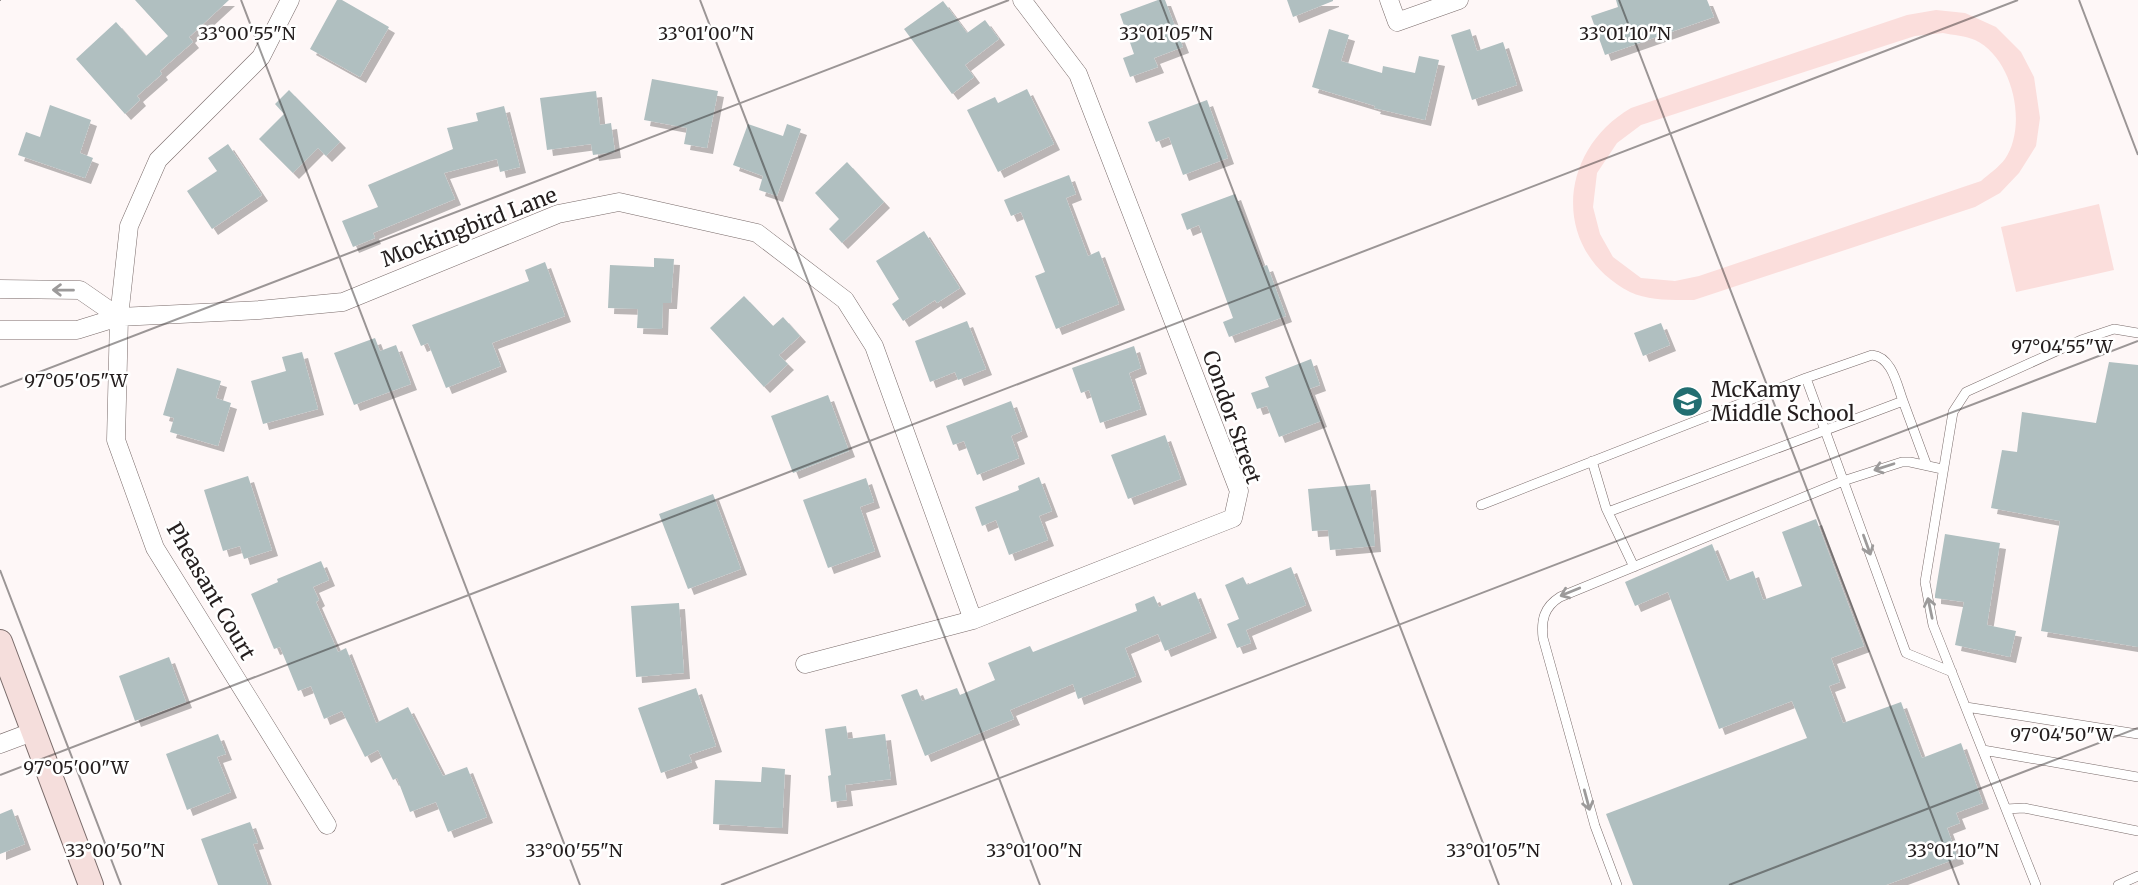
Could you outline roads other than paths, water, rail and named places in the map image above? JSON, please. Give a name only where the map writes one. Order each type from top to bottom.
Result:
[{"type":"street","name":"Pheasant Court","points":[[290,0],[261,57],[158,160],[129,226],[119,317],[116,440],[155,548],[327,825]]},
{"type":"street","name":"Condor Street","points":[[805,664],[973,620],[1233,518],[1239,491],[1078,74],[1022,0]]},
{"type":"street","points":[[1389,0],[1398,22],[1460,0]]},
{"type":"street","name":"Mockingbird Lane","points":[[0,330],[77,330],[119,317],[259,310],[343,302],[558,214],[619,202],[757,233],[845,300],[874,346],[973,620]]},
{"type":"street","points":[[0,289],[80,290],[119,317]]},
{"type":"street","points":[[0,642],[91,885]]},
{"type":"street","points":[[0,744],[32,732]]},
{"type":"lane","points":[[2036,885],[1933,625],[1924,582],[1942,469],[1953,412],[1966,392],[2081,340],[2114,329],[2138,333]]},
{"type":"lane","points":[[1481,505],[1806,378],[1876,355],[1886,361],[1927,466]]},
{"type":"lane","points":[[1806,378],[1906,653],[1952,672]]},
{"type":"lane","points":[[1608,512],[1903,401]]},
{"type":"lane","points":[[1592,461],[1608,512],[1634,566]]},
{"type":"lane","points":[[1617,885],[1595,826],[1542,627],[1546,610],[1551,603],[1634,566],[1843,481],[1895,464],[1910,462],[1942,469]]},
{"type":"lane","points":[[1966,707],[2138,734]]},
{"type":"lane","points":[[1983,750],[2138,777]]},
{"type":"lane","points":[[2006,809],[2024,808],[2138,831]]},
{"type":"lane","points":[[2118,885],[2138,876]]},
{"type":"place","name":"McKamy Middle School","points":[[1688,401]]}]
